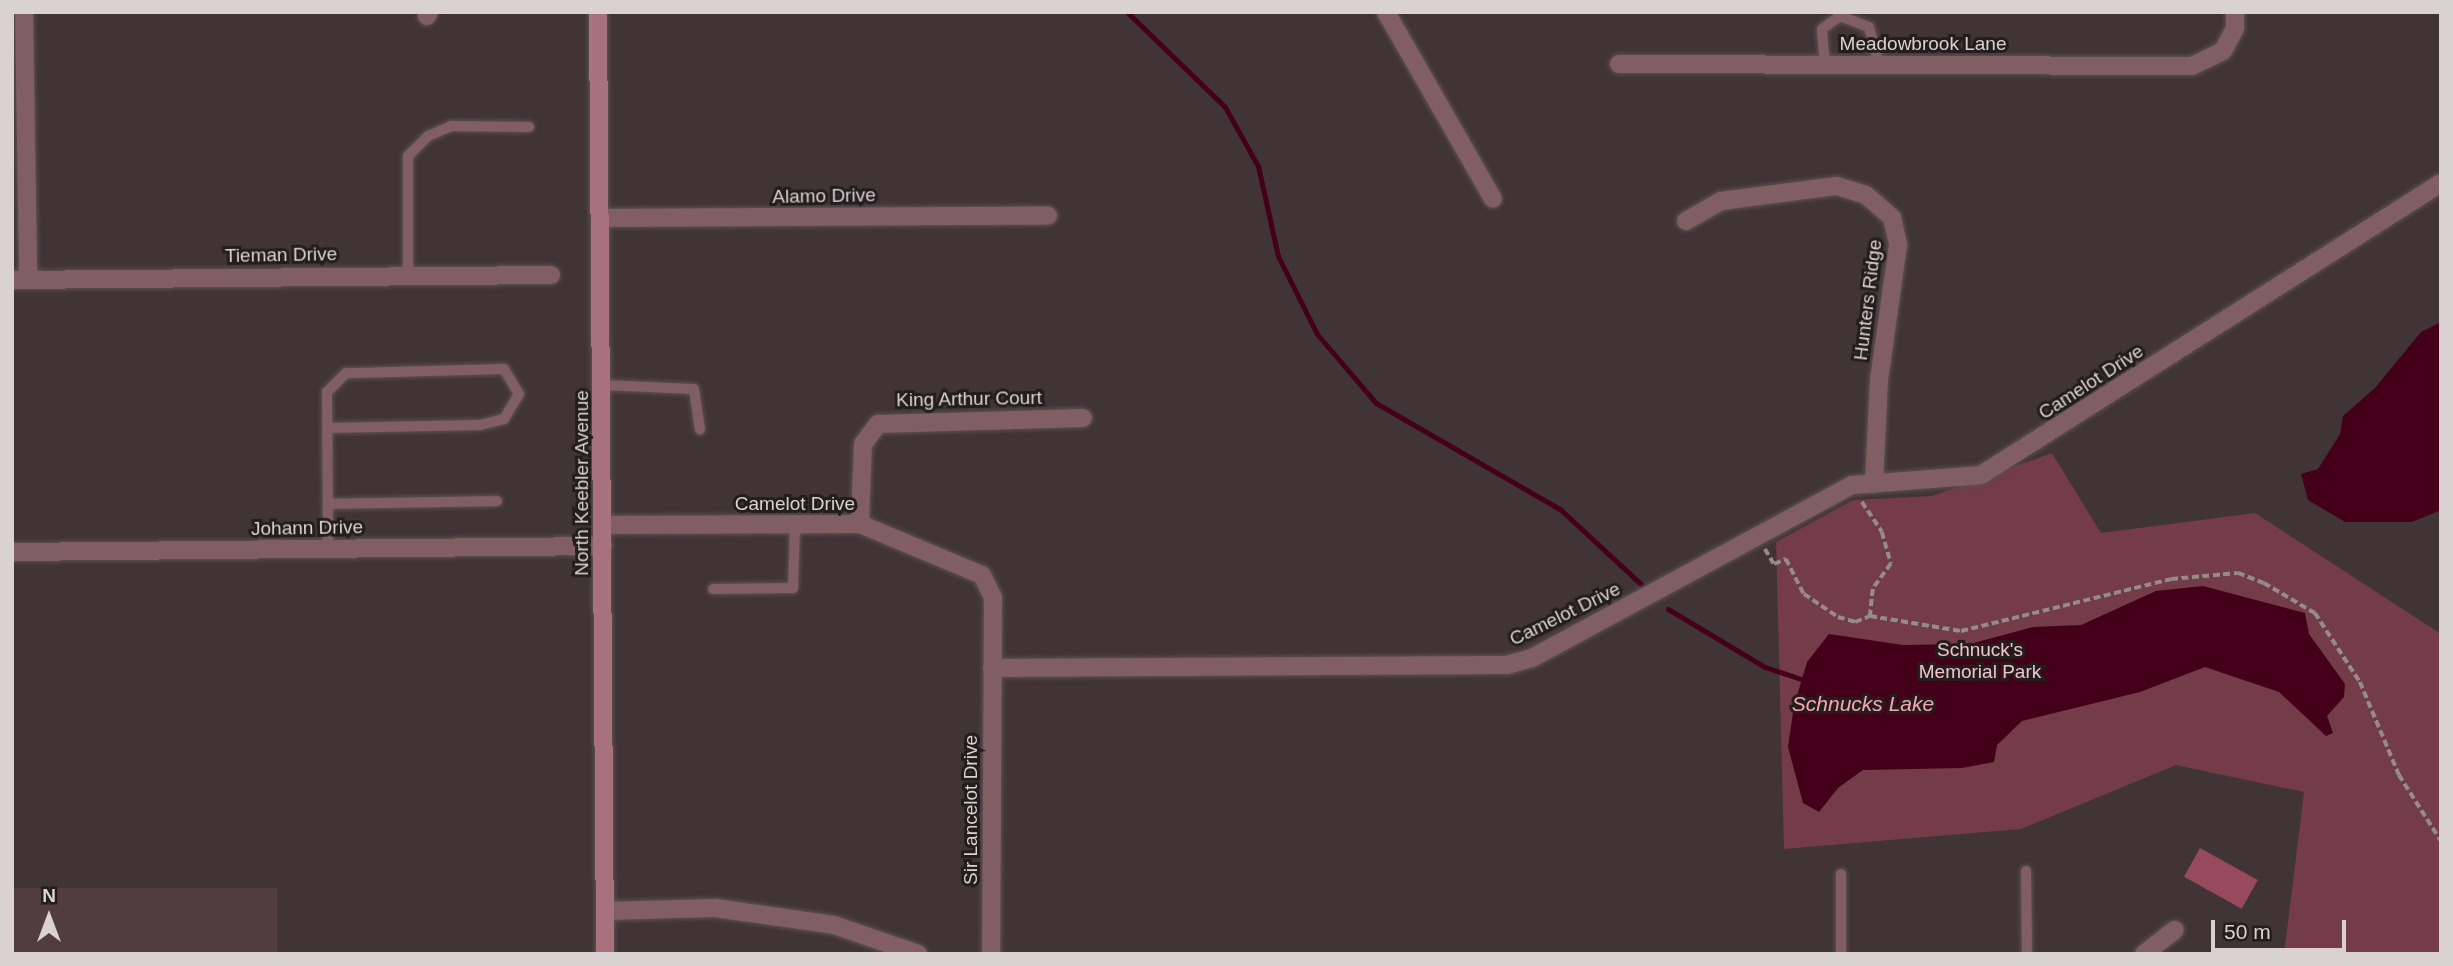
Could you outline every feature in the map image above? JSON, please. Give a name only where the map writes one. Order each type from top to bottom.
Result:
[{"type":"street","points":[[20,280],[24,12]]},
{"type":"street","name":"North Keebler Avenue","points":[[598,12],[606,954]]},
{"type":"street","points":[[1386,12],[1493,199]]},
{"type":"street","name":"Meadowbrook Lane","points":[[1619,64],[2192,66],[2223,51],[2235,29],[2235,12]]},
{"type":"street","name":"Camelot Drive","points":[[603,525],[860,524],[982,575],[993,598],[992,667],[1507,665],[1531,658],[1759,538],[1852,485],[1981,475],[2441,183]]},
{"type":"street","name":"Hunters Ridge","points":[[1686,221],[1721,201],[1837,186],[1866,195],[1892,218],[1898,245],[1879,380],[1874,484]]},
{"type":"street","name":"Alamo Drive","points":[[601,218],[1048,216]]},
{"type":"street","name":"Tieman Drive","points":[[20,280],[408,274],[551,275]]},
{"type":"street","name":"King Arthur Court","points":[[860,524],[863,444],[878,424],[1083,418]]},
{"type":"street","name":"Johann Drive","points":[[12,552],[603,546]]},
{"type":"street","name":"Sir Lancelot Drive","points":[[990,954],[992,667]]},
{"type":"street","points":[[606,911],[715,908],[834,925],[918,954]]},
{"type":"street","points":[[2144,954],[2175,930]]},
{"type":"lane","points":[[1825,65],[1822,29],[1839,14],[1869,27],[1879,65]]},
{"type":"lane","points":[[408,274],[408,156],[428,136],[452,126],[529,127]]},
{"type":"lane","points":[[328,428],[480,425],[504,419],[519,394],[504,369],[346,373],[327,392],[328,549]]},
{"type":"lane","points":[[602,385],[694,389],[700,430]]},
{"type":"lane","points":[[328,504],[497,501]]},
{"type":"lane","points":[[713,589],[793,588],[795,524]]},
{"type":"lane","points":[[2026,871],[2027,954]]},
{"type":"lane","points":[[1841,874],[1841,954]]},
{"type":"path","points":[[1852,485],[1882,532],[1891,564],[1872,589],[1870,616]]},
{"type":"path","points":[[1759,538],[1773,564],[1786,559],[1804,594],[1819,607],[1855,622],[1870,616],[1961,631],[2171,579],[2238,573],[2264,583],[2315,613],[2360,682],[2399,775],[2441,841]]},
{"type":"shaded area","points":[[12,888],[277,888],[277,954],[12,954]]},
{"type":"green space","name":"Schnuck's Memorial Park","points":[[2052,453],[2101,533],[2255,513],[2441,634],[2441,954],[2284,954],[2304,792],[2176,765],[2021,829],[1784,849],[1776,542],[1853,500],[1932,496]]},
{"type":"water","points":[[2441,322],[2441,510],[2412,522],[2345,522],[2308,500],[2301,474],[2318,469],[2340,434],[2343,416],[2375,388],[2421,332]]},
{"type":"water","name":"Schnucks Lake","points":[[2203,586],[2305,613],[2309,634],[2345,684],[2344,697],[2327,716],[2333,733],[2326,736],[2279,692],[2205,667],[2140,692],[2022,721],[1997,745],[1994,762],[1962,768],[1863,770],[1838,788],[1819,812],[1803,803],[1788,747],[1794,706],[1807,662],[1829,634],[1903,645],[1970,644],[2033,627],[2081,625],[2156,591]]},
{"type":"building","points":[[2200,848],[2258,880],[2242,909],[2184,877]]},
{"type":"waterway","points":[[1127,12],[1225,107],[1258,166],[1278,256],[1317,334],[1376,403],[1561,510],[1641,584]]},
{"type":"waterway","points":[[1668,609],[1765,667],[1807,681]]}]
